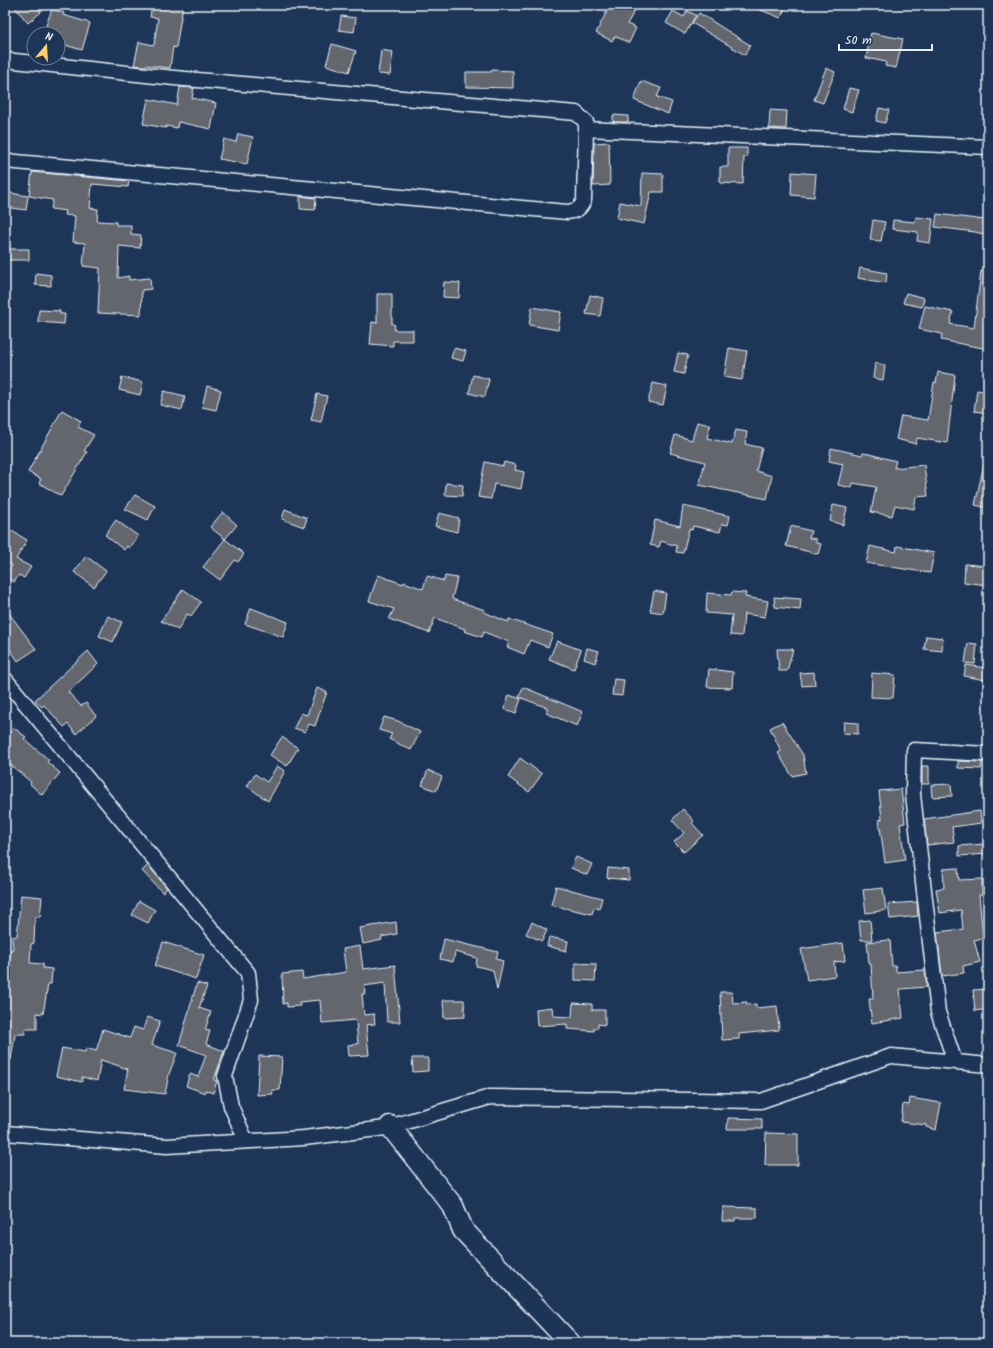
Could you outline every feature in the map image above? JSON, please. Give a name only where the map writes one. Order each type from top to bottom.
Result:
[{"type":"street","points":[[5,60],[174,78],[576,113],[586,122],[584,200],[581,207],[576,211],[567,212],[5,161]]},
{"type":"street","points":[[586,130],[988,147]]},
{"type":"street","points":[[8,688],[248,973],[251,1000],[225,1076],[231,1106],[246,1141]]},
{"type":"street","points":[[955,1062],[938,1012],[913,795],[914,750],[988,754]]},
{"type":"street","points":[[5,1132],[167,1146],[304,1138],[390,1126],[490,1097],[761,1101],[891,1056],[988,1065]]},
{"type":"street","points":[[390,1126],[453,1206],[463,1230],[570,1343]]},
{"type":"building","points":[[13,5],[35,5],[41,12],[28,23]]},
{"type":"building","points":[[152,5],[183,5],[176,48],[173,47],[170,68],[134,65],[139,42],[154,45],[158,18],[150,17]]},
{"type":"building","points":[[610,5],[638,5],[627,24],[636,28],[629,43],[615,36],[612,41],[596,33]]},
{"type":"building","points":[[748,5],[786,5],[781,18]]},
{"type":"building","points":[[52,9],[64,13],[63,15],[90,23],[82,50],[66,45],[66,26],[46,26]]},
{"type":"building","points":[[673,11],[684,17],[687,11],[696,15],[685,34],[666,23]]},
{"type":"building","points":[[699,13],[750,45],[745,55],[692,23]]},
{"type":"building","points":[[341,16],[356,18],[354,32],[339,30]]},
{"type":"building","points":[[871,33],[903,39],[896,68],[885,66],[886,62],[866,58]]},
{"type":"building","points":[[332,44],[356,51],[349,72],[326,65]]},
{"type":"building","points":[[381,50],[393,52],[390,75],[378,74]]},
{"type":"building","points":[[826,68],[835,72],[823,103],[814,100]]},
{"type":"building","points":[[492,70],[513,71],[513,88],[466,87],[466,72],[491,72]]},
{"type":"building","points":[[641,81],[661,88],[657,97],[672,102],[668,114],[634,100]]},
{"type":"building","points":[[180,87],[194,88],[192,98],[216,103],[211,129],[178,122],[177,128],[166,126],[166,128],[143,124],[148,99],[177,105]]},
{"type":"building","points":[[849,88],[859,90],[852,112],[843,109]]},
{"type":"building","points":[[879,108],[889,110],[885,123],[876,121]]},
{"type":"building","points":[[770,110],[787,111],[786,129],[769,128]]},
{"type":"building","points":[[613,115],[628,116],[628,122],[613,122]]},
{"type":"building","points":[[238,134],[253,137],[247,164],[219,159],[224,139],[236,142]]},
{"type":"building","points":[[609,142],[610,185],[593,186],[594,143]]},
{"type":"building","points":[[728,148],[747,148],[747,157],[744,157],[743,184],[720,183],[720,167],[728,167]]},
{"type":"building","points":[[32,172],[129,181],[128,187],[92,184],[90,208],[98,209],[97,221],[116,222],[116,225],[131,225],[131,234],[141,235],[140,248],[119,246],[118,278],[129,276],[129,280],[150,278],[151,289],[142,290],[141,315],[98,313],[100,268],[83,266],[85,243],[73,242],[75,216],[65,215],[66,211],[51,209],[53,200],[29,196]]},
{"type":"building","points":[[792,172],[816,174],[814,197],[791,195]]},
{"type":"building","points":[[642,173],[663,174],[663,192],[651,192],[644,224],[617,218],[620,202],[641,206]]},
{"type":"building","points":[[5,192],[28,196],[26,210],[5,207]]},
{"type":"building","points":[[300,196],[316,198],[315,210],[300,209]]},
{"type":"building","points":[[937,214],[985,220],[988,222],[988,235],[935,227]]},
{"type":"building","points":[[916,217],[933,219],[930,243],[917,241],[918,232],[892,229],[893,220],[915,222]]},
{"type":"building","points":[[873,220],[885,222],[881,241],[870,240]]},
{"type":"building","points":[[5,249],[29,249],[29,260],[5,260]]},
{"type":"building","points":[[860,268],[887,273],[886,283],[858,278]]},
{"type":"building","points":[[981,271],[988,271],[988,349],[941,340],[942,334],[919,329],[925,306],[953,312],[950,324],[974,328]]},
{"type":"building","points":[[36,273],[51,275],[51,286],[35,285]]},
{"type":"building","points":[[444,282],[460,283],[459,298],[443,297]]},
{"type":"building","points":[[906,293],[924,298],[922,307],[903,303]]},
{"type":"building","points":[[377,294],[392,294],[392,324],[395,325],[394,330],[413,330],[413,341],[393,341],[393,346],[370,344],[372,322],[377,323]]},
{"type":"building","points":[[590,295],[603,298],[600,316],[586,314]]},
{"type":"building","points":[[532,307],[561,312],[558,330],[529,325]]},
{"type":"building","points":[[39,310],[60,311],[60,314],[65,314],[64,324],[38,322]]},
{"type":"building","points":[[454,348],[466,351],[463,361],[451,358]]},
{"type":"building","points":[[729,348],[747,351],[742,380],[724,377]]},
{"type":"building","points":[[678,353],[688,355],[684,374],[674,372]]},
{"type":"building","points":[[875,363],[885,365],[883,380],[873,378]]},
{"type":"building","points":[[938,372],[955,375],[947,443],[917,438],[916,444],[896,439],[901,416],[928,420],[934,382],[936,383]]},
{"type":"building","points":[[473,375],[489,379],[485,397],[469,393]]},
{"type":"building","points":[[122,377],[143,382],[140,395],[119,390]]},
{"type":"building","points":[[653,383],[667,386],[663,405],[648,402]]},
{"type":"building","points":[[207,386],[221,390],[216,410],[202,407]]},
{"type":"building","points":[[977,390],[988,392],[988,413],[974,411]]},
{"type":"building","points":[[164,391],[185,396],[182,410],[160,405]]},
{"type":"building","points":[[317,394],[327,396],[321,422],[311,420]]},
{"type":"building","points":[[62,410],[81,421],[78,427],[94,435],[84,451],[87,452],[61,496],[39,483],[41,479],[28,472]]},
{"type":"building","points":[[697,422],[710,425],[707,438],[732,444],[736,430],[747,432],[745,444],[762,448],[756,471],[772,476],[767,499],[699,485],[705,462],[670,453],[675,435],[692,440]]},
{"type":"building","points":[[831,448],[862,455],[863,453],[869,454],[896,461],[894,468],[924,465],[928,496],[916,497],[914,509],[895,505],[892,516],[871,512],[876,487],[853,483],[852,488],[838,485],[843,464],[829,461]]},
{"type":"building","points":[[485,462],[503,466],[504,462],[516,465],[515,470],[524,472],[521,489],[494,484],[491,499],[478,497]]},
{"type":"building","points":[[984,464],[988,464],[988,508],[975,505]]},
{"type":"building","points":[[446,483],[463,485],[462,496],[445,495]]},
{"type":"building","points":[[135,495],[155,506],[148,520],[125,509]]},
{"type":"building","points":[[833,505],[847,508],[843,525],[830,521]]},
{"type":"building","points":[[683,506],[730,516],[728,525],[722,524],[720,532],[693,526],[692,530],[689,529],[683,553],[676,552],[677,546],[661,541],[659,547],[650,545],[655,520],[680,526]]},
{"type":"building","points":[[285,509],[307,518],[304,527],[282,519]]},
{"type":"building","points":[[223,512],[237,525],[225,539],[210,527]]},
{"type":"building","points":[[439,513],[459,518],[457,532],[435,526]]},
{"type":"building","points":[[116,520],[138,536],[129,548],[127,546],[124,550],[105,535]]},
{"type":"building","points":[[791,526],[811,531],[809,538],[816,539],[816,543],[821,544],[818,554],[786,546]]},
{"type":"building","points":[[5,527],[27,540],[16,559],[31,567],[24,578],[19,575],[14,582],[5,577],[12,565],[5,562]]},
{"type":"building","points":[[225,539],[244,554],[238,562],[235,560],[220,580],[203,567]]},
{"type":"building","points":[[870,546],[896,552],[897,546],[934,553],[930,573],[866,563]]},
{"type":"building","points":[[86,556],[106,571],[94,587],[74,572]]},
{"type":"building","points":[[965,564],[988,566],[987,585],[964,582]]},
{"type":"building","points":[[378,575],[423,589],[427,576],[444,581],[445,576],[457,578],[452,599],[485,610],[484,612],[508,622],[509,619],[553,634],[548,647],[530,640],[524,654],[507,647],[509,642],[484,632],[482,637],[435,618],[429,633],[389,619],[394,609],[369,601]]},
{"type":"building","points":[[183,589],[201,602],[191,616],[187,614],[178,630],[161,621]]},
{"type":"building","points":[[654,591],[666,593],[663,613],[650,611]]},
{"type":"building","points":[[732,592],[746,593],[745,597],[768,601],[765,617],[744,614],[742,636],[730,635],[732,615],[706,613],[707,593],[731,595]]},
{"type":"building","points":[[774,597],[801,599],[800,610],[775,607]]},
{"type":"building","points":[[5,608],[36,649],[18,661],[5,642]]},
{"type":"building","points":[[251,608],[288,622],[283,637],[245,624]]},
{"type":"building","points":[[108,616],[122,622],[113,642],[99,636]]},
{"type":"building","points":[[926,636],[943,638],[942,651],[924,649]]},
{"type":"building","points":[[557,641],[581,650],[574,669],[549,659]]},
{"type":"building","points":[[968,643],[977,644],[975,664],[965,663]]},
{"type":"building","points":[[587,648],[599,651],[595,663],[584,659]]},
{"type":"building","points":[[777,649],[793,649],[787,671],[779,671]]},
{"type":"building","points":[[88,651],[98,664],[68,692],[81,706],[86,703],[96,716],[76,734],[68,724],[64,727],[44,705],[42,707],[35,700]]},
{"type":"building","points":[[966,665],[987,668],[985,680],[964,676]]},
{"type":"building","points":[[709,669],[733,672],[732,688],[707,687]]},
{"type":"building","points":[[814,672],[815,685],[802,686],[800,673]]},
{"type":"building","points":[[872,673],[895,675],[893,698],[871,697]]},
{"type":"building","points":[[614,679],[624,680],[622,696],[612,695]]},
{"type":"building","points":[[523,687],[583,712],[577,726],[546,713],[548,708],[519,697]]},
{"type":"building","points":[[317,688],[327,692],[315,726],[309,724],[305,732],[294,728],[301,713],[307,715]]},
{"type":"building","points":[[509,695],[521,699],[516,713],[504,709]]},
{"type":"building","points":[[384,717],[398,721],[420,732],[411,750],[389,739],[392,734],[379,730]]},
{"type":"building","points":[[782,722],[803,755],[806,773],[792,776],[778,753],[781,751],[770,728]]},
{"type":"building","points":[[844,722],[858,723],[858,734],[843,733]]},
{"type":"building","points":[[14,728],[26,737],[24,739],[49,760],[47,762],[60,773],[42,795],[30,784],[31,782],[7,762],[9,760],[5,756],[5,739]]},
{"type":"building","points":[[282,737],[298,748],[287,766],[270,755]]},
{"type":"building","points":[[520,758],[542,774],[529,792],[508,777]]},
{"type":"building","points":[[958,761],[982,762],[981,769],[958,768]]},
{"type":"building","points":[[277,766],[285,771],[268,801],[247,786],[255,774],[267,782]]},
{"type":"building","points":[[922,766],[929,766],[929,784],[922,784]]},
{"type":"building","points":[[428,770],[442,777],[436,791],[422,785]]},
{"type":"building","points":[[951,784],[952,796],[932,797],[931,785]]},
{"type":"building","points":[[901,789],[905,823],[900,824],[905,860],[885,863],[879,820],[882,819],[879,791]]},
{"type":"building","points":[[683,809],[694,821],[692,823],[703,835],[684,852],[674,842],[684,833],[672,820]]},
{"type":"building","points":[[980,811],[981,823],[952,827],[954,842],[927,845],[924,819]]},
{"type":"building","points":[[985,844],[986,854],[959,856],[959,846]]},
{"type":"building","points":[[576,857],[592,864],[587,875],[571,868]]},
{"type":"building","points":[[148,865],[167,888],[163,893],[142,871]]},
{"type":"building","points":[[608,868],[629,870],[629,880],[607,878]]},
{"type":"building","points":[[958,868],[959,880],[982,879],[982,895],[979,895],[983,938],[974,940],[980,962],[963,966],[964,973],[942,976],[937,932],[963,929],[961,910],[940,913],[936,889],[944,888],[943,869]]},
{"type":"building","points":[[556,886],[602,898],[599,909],[594,907],[592,914],[551,905]]},
{"type":"building","points":[[883,888],[886,910],[866,913],[863,890]]},
{"type":"building","points":[[21,895],[42,897],[40,917],[35,917],[34,943],[31,944],[30,963],[43,964],[43,968],[52,969],[51,984],[48,984],[43,1014],[37,1013],[37,1029],[25,1029],[25,1034],[15,1034],[11,1060],[5,1059],[5,986],[11,949],[13,949],[12,937],[17,936]]},
{"type":"building","points":[[139,901],[155,910],[148,923],[132,915]]},
{"type":"building","points":[[917,902],[918,916],[890,919],[888,904]]},
{"type":"building","points":[[870,920],[872,940],[861,940],[859,921]]},
{"type":"building","points":[[396,922],[397,934],[381,937],[382,940],[363,944],[360,928]]},
{"type":"building","points":[[532,922],[547,930],[542,941],[526,934]]},
{"type":"building","points":[[549,937],[568,941],[566,951],[547,946]]},
{"type":"building","points":[[444,939],[498,952],[496,959],[503,961],[497,990],[493,970],[476,966],[477,958],[455,952],[453,962],[440,959]]},
{"type":"building","points":[[890,940],[892,966],[896,966],[896,972],[925,970],[927,987],[900,989],[903,1018],[872,1023],[869,999],[873,999],[871,964],[869,964],[867,942]]},
{"type":"building","points":[[163,942],[204,955],[196,979],[155,966]]},
{"type":"building","points":[[843,943],[845,961],[834,962],[835,976],[807,980],[801,949]]},
{"type":"building","points":[[360,946],[363,969],[395,965],[400,1022],[387,1022],[385,983],[364,986],[365,994],[362,994],[364,1015],[374,1014],[375,1024],[366,1025],[369,1055],[349,1056],[348,1045],[358,1044],[356,1020],[322,1023],[320,1000],[299,1002],[300,1006],[287,1007],[287,1003],[283,1004],[282,974],[302,972],[303,979],[346,972],[343,949]]},
{"type":"building","points":[[575,963],[596,964],[595,981],[575,980]]},
{"type":"building","points":[[197,983],[207,986],[199,1008],[211,1012],[205,1030],[210,1031],[206,1044],[224,1051],[214,1080],[217,1081],[213,1093],[205,1090],[205,1093],[186,1086],[190,1074],[198,1077],[206,1055],[179,1045]]},
{"type":"building","points":[[988,989],[988,1009],[975,1011],[973,990]]},
{"type":"building","points":[[720,992],[732,992],[733,1003],[747,1002],[747,1005],[756,1004],[756,1008],[777,1006],[779,1030],[739,1034],[739,1039],[722,1040]]},
{"type":"building","points":[[443,1000],[464,1000],[465,1017],[444,1018]]},
{"type":"building","points":[[573,1003],[592,1004],[592,1010],[605,1010],[605,1025],[598,1024],[598,1028],[594,1028],[594,1031],[567,1029],[567,1024],[537,1026],[536,1009],[552,1007],[553,1016],[572,1017]]},
{"type":"building","points":[[147,1017],[160,1021],[152,1045],[177,1053],[169,1074],[165,1094],[124,1089],[128,1069],[101,1060],[97,1081],[82,1077],[82,1082],[56,1076],[62,1048],[85,1052],[86,1048],[96,1051],[103,1029],[130,1038],[134,1027],[143,1030]]},
{"type":"building","points":[[259,1056],[282,1057],[280,1090],[272,1090],[273,1094],[257,1095]]},
{"type":"building","points":[[412,1058],[428,1058],[428,1071],[413,1072]]},
{"type":"building","points":[[910,1098],[941,1103],[936,1130],[926,1127],[926,1125],[901,1122],[903,1104],[909,1105]]},
{"type":"building","points":[[728,1118],[762,1119],[762,1129],[727,1129]]},
{"type":"building","points":[[766,1133],[798,1134],[798,1165],[765,1165]]},
{"type":"building","points":[[723,1207],[757,1208],[757,1218],[735,1218],[735,1221],[722,1221]]}]
